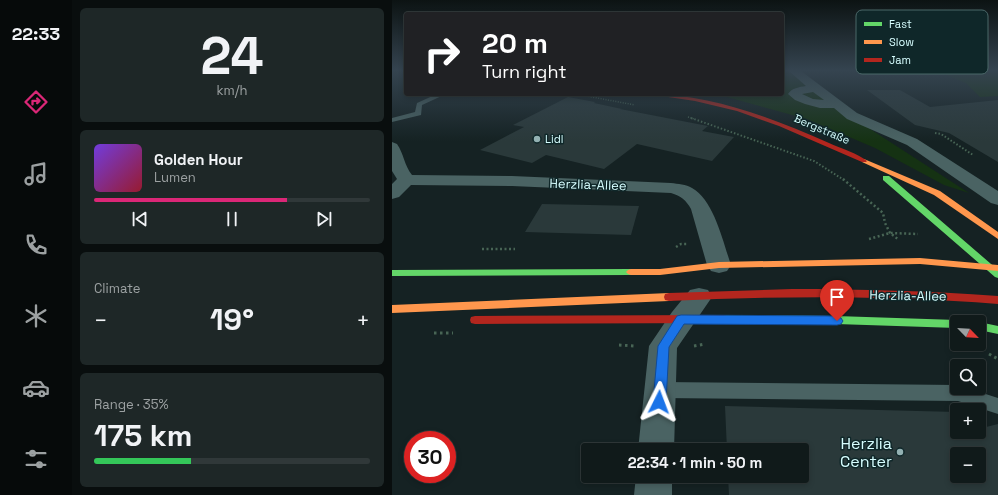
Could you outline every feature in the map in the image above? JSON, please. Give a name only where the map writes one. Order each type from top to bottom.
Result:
[{"type":"main road","name":"Bergstraße","points":[[668,96],[695,99],[736,109],[797,131],[867,161],[937,194],[998,236]]},
{"type":"main road","name":"Bergstraße","points":[[867,161],[998,275]]},
{"type":"main road","points":[[392,273],[660,272],[719,265],[920,261],[998,268]]},
{"type":"main road","name":"Herzlia-Allee","points":[[394,309],[699,297],[763,293],[944,295],[998,300]]},
{"type":"main road","points":[[394,309],[439,317]]},
{"type":"main road","points":[[468,320],[681,319],[900,321],[950,324]]},
{"type":"main road","points":[[986,327],[998,330]]},
{"type":"street","points":[[794,94],[802,100],[823,105],[837,104]]},
{"type":"street","points":[[824,94],[852,116],[881,127],[912,142],[998,198]]},
{"type":"street","points":[[392,147],[398,168],[406,180],[392,193]]},
{"type":"street","name":"Herzlia-Allee","points":[[406,180],[512,181],[670,188],[685,191],[695,199],[701,209],[719,265]]},
{"type":"street","points":[[656,443],[663,346],[681,319],[699,297]]},
{"type":"street","points":[[653,495],[654,483]]},
{"type":"lane","points":[[392,120],[418,113],[420,104],[438,96]]},
{"type":"lane","points":[[660,390],[958,393],[998,406]]},
{"type":"path","points":[[587,96],[638,105]]},
{"type":"path","points":[[682,116],[724,128],[814,161],[847,182],[883,213],[890,233],[867,240]]},
{"type":"path","points":[[671,250],[681,244],[711,242]]},
{"type":"path","points":[[475,250],[519,249]]},
{"type":"green space","points":[[823,94],[850,116],[969,193],[944,185],[875,148],[807,119],[723,96]]},
{"type":"green space","points":[[977,94],[998,94],[998,96],[980,97]]},
{"type":"building","points":[[873,94],[907,94],[930,107],[998,100],[998,162],[949,133],[915,125]]},
{"type":"building","points":[[568,97],[622,109],[620,109],[708,126],[702,131],[734,137],[712,161],[637,144],[604,169],[546,155],[532,163],[480,150],[524,127],[513,125]]},
{"type":"building","points":[[542,204],[639,206],[631,235],[525,232]]},
{"type":"building","name":"Herzlia Center","points":[[725,406],[950,412],[950,439],[986,439],[986,427],[998,424],[998,495],[729,495],[728,483],[809,483],[809,443],[727,443]]},
{"type":"traffic: fast","points":[[886,178],[998,275]]},
{"type":"traffic: fast","points":[[392,273],[631,272]]},
{"type":"traffic: fast","points":[[723,319],[836,320],[950,324]]},
{"type":"traffic: fast","points":[[986,327],[998,330]]},
{"type":"traffic: slow","points":[[864,161],[937,193],[998,236]]},
{"type":"traffic: slow","points":[[631,272],[660,272],[719,265],[920,261],[998,268]]},
{"type":"traffic: slow","points":[[392,309],[669,297]]},
{"type":"traffic: jam","points":[[670,96],[690,98],[717,104],[760,117],[864,161]]},
{"type":"traffic: jam","points":[[669,297],[751,294],[875,293],[998,300]]},
{"type":"traffic: jam","points":[[475,320],[723,319]]},
{"type":"place","name":"Lidl","points":[[537,139]]},
{"type":"place","name":"Herzlia Center","points":[[900,452]]},
{"type":"route","points":[[659,402],[663,346],[681,319],[837,321]]}]
